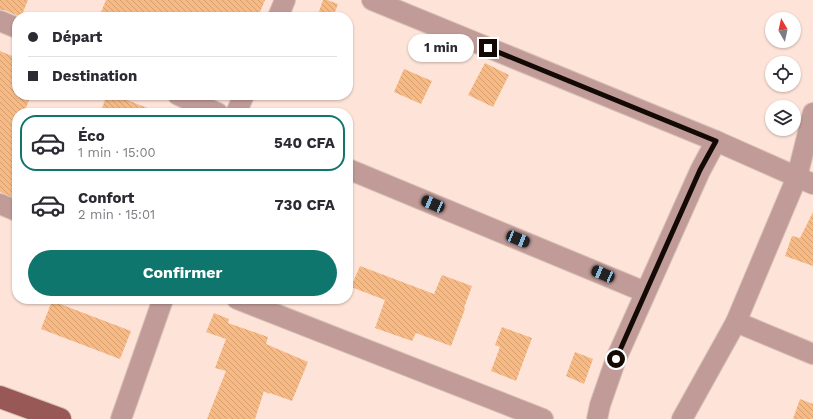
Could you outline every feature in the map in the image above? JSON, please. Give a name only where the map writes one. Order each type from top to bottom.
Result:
[{"type":"main road","points":[[0,397],[60,419]]},
{"type":"street","points":[[280,12],[285,0]]},
{"type":"street","points":[[372,0],[716,141],[805,180]]},
{"type":"street","points":[[0,21],[12,26]]},
{"type":"street","points":[[189,100],[207,108]]},
{"type":"street","points":[[682,419],[736,322],[805,180],[813,114]]},
{"type":"street","points":[[597,419],[600,405],[616,359],[700,170],[716,141]]},
{"type":"street","points":[[353,171],[645,292]]},
{"type":"street","points":[[0,204],[12,209]]},
{"type":"street","points":[[121,419],[162,304]]},
{"type":"street","points":[[250,304],[543,419]]},
{"type":"street","points":[[736,322],[813,354]]},
{"type":"building","points":[[0,0],[28,0],[23,12],[12,12],[12,13],[0,10]]},
{"type":"building","points":[[106,0],[265,0],[260,12],[101,12]]},
{"type":"building","points":[[323,0],[338,4],[335,12],[319,12]]},
{"type":"building","points":[[0,51],[12,56],[12,100],[29,100],[26,108],[12,108],[12,197],[0,192]]},
{"type":"building","points":[[485,63],[509,75],[493,107],[468,95]]},
{"type":"building","points":[[404,69],[432,81],[421,104],[394,92]]},
{"type":"building","points":[[105,100],[127,100],[148,108],[102,108]]},
{"type":"building","points":[[813,212],[813,266],[785,256],[792,236],[800,238]]},
{"type":"building","points":[[360,266],[434,294],[442,275],[472,286],[451,346],[416,333],[412,341],[375,328],[385,300],[353,288],[353,282]]},
{"type":"building","points":[[51,304],[60,304],[131,331],[120,359],[41,329]]},
{"type":"building","points":[[214,313],[229,319],[228,323],[268,337],[266,344],[308,362],[292,401],[264,391],[255,419],[207,419],[226,371],[215,368],[226,339],[206,332]]},
{"type":"building","points":[[502,327],[532,338],[516,381],[491,371],[500,347],[495,345]]},
{"type":"building","points":[[575,352],[593,359],[584,384],[566,376]]},
{"type":"building","points":[[800,399],[813,404],[813,419],[793,419]]},
{"type":"route","points":[[488,48],[716,141],[700,170],[616,359]]}]
